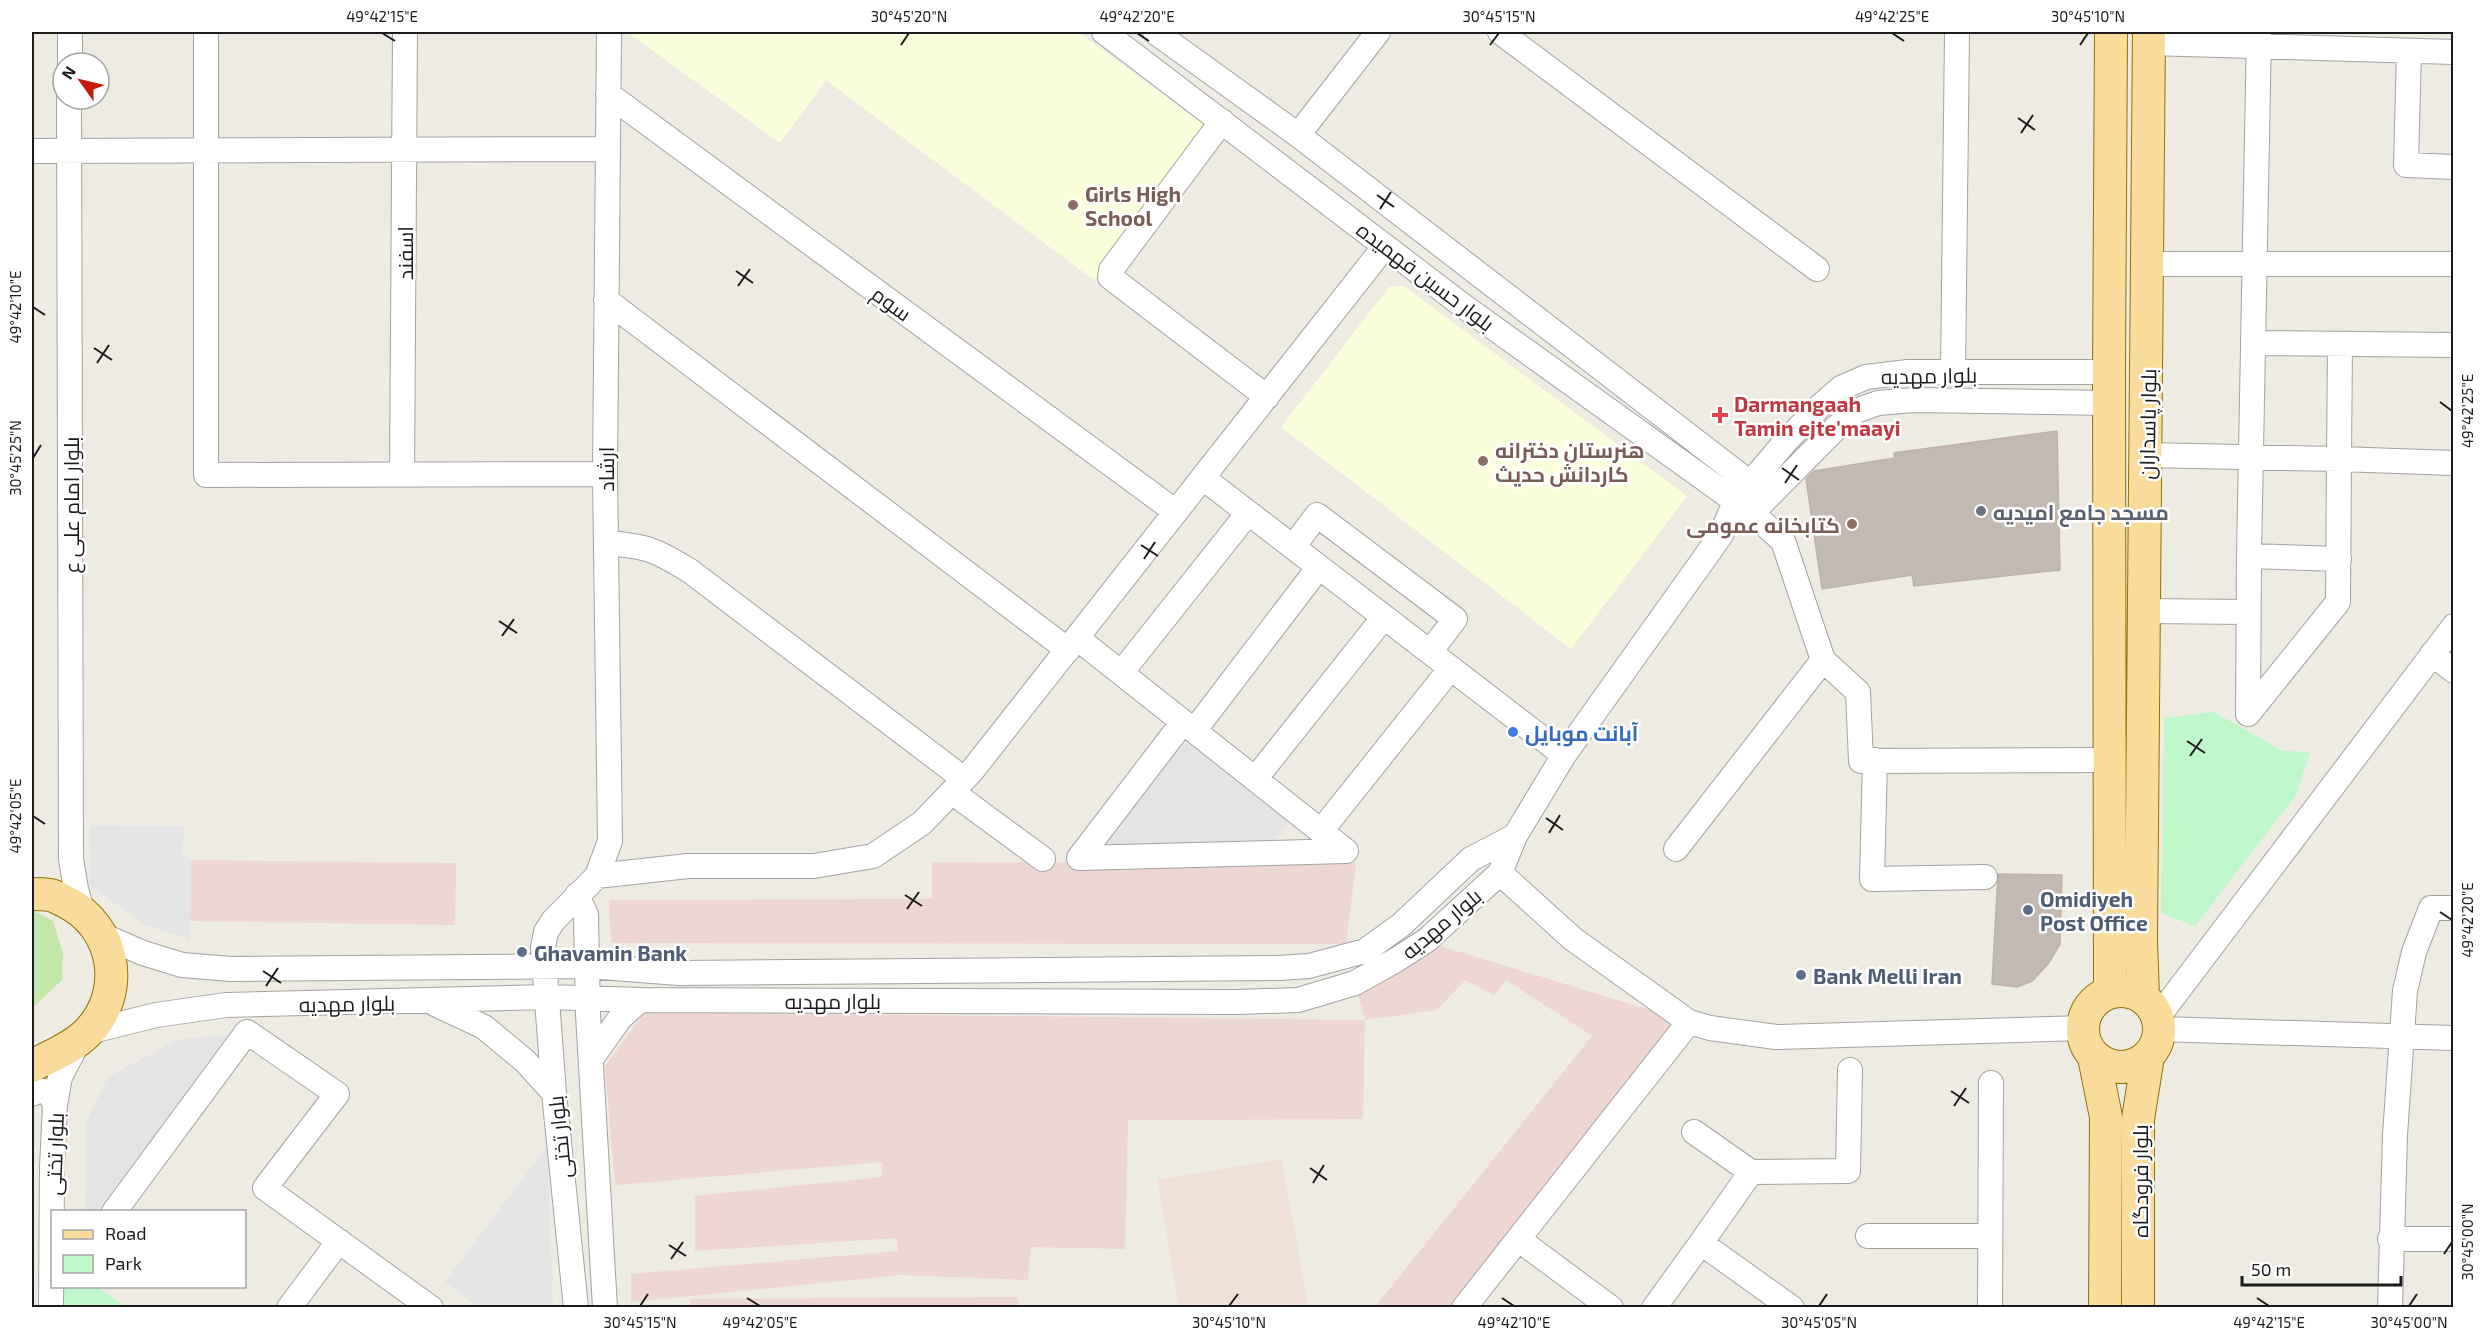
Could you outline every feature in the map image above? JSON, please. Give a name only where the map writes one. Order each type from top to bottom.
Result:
[{"type":"main road","name":"بلوار پاسداران","points":[[2110,992],[2111,32]]},
{"type":"main road","name":"بلوار پاسداران","points":[[2149,37],[2141,940],[2152,1025]]},
{"type":"main road","points":[[32,894],[52,895],[82,910],[104,936],[112,969],[107,1003],[84,1036],[32,1066]]},
{"type":"main road","points":[[2121,990],[2152,1025],[2139,1063],[2115,1067],[2104,1064],[2094,1057],[2084,1039],[2084,1016],[2099,997],[2110,992],[2121,990]]},
{"type":"main road","name":"بلوار فرودگاه","points":[[2138,1308],[2138,1119],[2152,1025]]},
{"type":"main road","name":"بلوار فرودگاه","points":[[2094,1057],[2106,1117],[2105,1308]]},
{"type":"street","points":[[70,32],[70,51]]},
{"type":"street","points":[[206,32],[206,475],[604,474]]},
{"type":"street","name":"اسفند","points":[[402,475],[405,32]]},
{"type":"street","name":"ارشاد","points":[[546,967],[543,947],[546,932],[577,894],[597,876],[610,842],[607,543],[604,474],[609,32]]},
{"type":"street","name":"بلوار حسین فهمیده","points":[[1104,32],[1462,304],[1751,498]]},
{"type":"street","name":"بلوار حسین فهمیده","points":[[1155,32],[1298,135],[1701,444],[1751,498]]},
{"type":"street","points":[[1298,135],[1378,32]]},
{"type":"street","points":[[1500,32],[1817,269]]},
{"type":"street","points":[[1953,373],[1957,32]]},
{"type":"street","points":[[2149,37],[2420,44],[2454,52]]},
{"type":"street","points":[[2259,39],[2250,458],[2248,714],[2338,602],[2340,345]]},
{"type":"street","points":[[2420,44],[2406,165],[2454,167]]},
{"type":"street","name":"سوم","points":[[608,94],[1176,512]]},
{"type":"street","name":"بلوار امام علی ع","points":[[69,111],[71,859],[82,910]]},
{"type":"street","points":[[1222,121],[1111,270],[1110,277],[1267,397]]},
{"type":"street","points":[[32,151],[608,149]]},
{"type":"street","points":[[597,876],[688,866],[814,866],[873,856],[922,823],[958,786],[1386,246]]},
{"type":"street","points":[[2148,264],[2254,262],[2454,264]]},
{"type":"street","points":[[606,300],[1072,644],[1121,673],[1189,727],[1321,831],[1346,851],[1079,858],[1189,727],[1319,567]]},
{"type":"street","points":[[2253,343],[2454,345]]},
{"type":"street","name":"بلوار مهدیه","points":[[84,1036],[156,1015],[226,1005],[547,997],[640,1000],[1238,1002],[1298,1000],[1354,983],[1427,940],[1500,873],[1515,836],[1564,755],[1721,535],[1818,408],[1841,388],[1866,377],[1908,372],[2109,372]]},
{"type":"street","name":"بلوار مهدیه","points":[[1751,498],[1856,411],[1878,403],[1914,400],[2109,403]]},
{"type":"street","points":[[2147,455],[2454,463]]},
{"type":"street","points":[[1203,478],[1564,755]]},
{"type":"street","points":[[1751,498],[1784,541],[1823,660],[1858,692],[1861,760],[2110,760]]},
{"type":"street","points":[[1121,673],[1248,513]]},
{"type":"street","points":[[1293,547],[1317,515],[1446,612],[1455,619],[1430,652]]},
{"type":"street","points":[[607,543],[633,545],[658,551],[690,571],[958,786],[1043,859]]},
{"type":"street","points":[[2249,556],[2338,559]]},
{"type":"street","points":[[2145,611],[2248,612]]},
{"type":"street","points":[[1255,779],[1384,617]]},
{"type":"street","points":[[2152,1025],[2454,626]]},
{"type":"street","points":[[2432,654],[2454,670]]},
{"type":"street","points":[[1676,849],[1823,660]]},
{"type":"street","points":[[1321,831],[1450,668]]},
{"type":"street","points":[[1875,760],[1872,879],[1985,877]]},
{"type":"street","name":"بلوار مهدیه","points":[[104,936],[143,953],[182,965],[231,969],[588,966],[679,973],[1212,969],[1309,966],[1365,951],[1401,925],[1471,859],[1515,836]]},
{"type":"street","points":[[1500,873],[1573,939],[1689,1022],[1710,1028],[1776,1037],[2083,1028]]},
{"type":"street","points":[[577,894],[586,915],[588,966]]},
{"type":"street","points":[[2390,1308],[2390,1239],[2405,991],[2414,952],[2431,908],[2454,908]]},
{"type":"street","name":"بلوار تختی","points":[[588,966],[605,1308]]},
{"type":"street","name":"بلوار تختی","points":[[546,967],[554,1093],[576,1308]]},
{"type":"street","points":[[591,1059],[620,1018],[640,1000]]},
{"type":"street","points":[[430,1001],[484,1027],[525,1061],[554,1093]]},
{"type":"street","points":[[1464,1308],[1689,1022]]},
{"type":"street","points":[[2152,1025],[2454,1038]]},
{"type":"street","points":[[115,1210],[247,1032],[336,1094],[266,1188],[431,1308]]},
{"type":"street","name":"بلوار تختی","points":[[52,1210],[55,1105],[60,1077],[84,1036]]},
{"type":"street","points":[[1694,1132],[1751,1172],[1848,1171],[1850,1070]]},
{"type":"street","points":[[1990,1308],[1991,1083]]},
{"type":"street","points":[[32,1094],[40,1090],[45,1091],[55,1105]]},
{"type":"street","points":[[1654,1308],[1751,1172]]},
{"type":"street","points":[[1868,1236],[1990,1236]]},
{"type":"street","points":[[1518,1239],[1611,1308]]},
{"type":"street","points":[[2390,1239],[2454,1239]]},
{"type":"street","points":[[290,1308],[339,1241]]},
{"type":"street","points":[[1701,1243],[1792,1308]]},
{"type":"street","name":"بلوار تختی","points":[[51,1288],[51,1308]]},
{"type":"shaded area","name":"Girls High School","points":[[627,32],[1078,32],[1209,128],[1095,281],[826,80],[780,143]]},
{"type":"shaded area","name":"هنرستان دخترانه کاردانش حدیث","points":[[1404,286],[1687,496],[1571,649],[1281,427],[1389,287]]},
{"type":"shaded area","points":[[1179,732],[1292,818],[1275,841],[1089,852]]},
{"type":"shaded area","points":[[89,825],[184,826],[182,854],[191,860],[190,940],[146,925],[90,886]]},
{"type":"shaded area","points":[[191,860],[456,863],[455,925],[190,921]]},
{"type":"shaded area","points":[[932,862],[1356,863],[1346,944],[611,943],[609,900],[932,899]]},
{"type":"shaded area","points":[[1437,945],[1689,1022],[1464,1308],[1375,1307],[1592,1036],[1506,980],[1494,995],[1465,980],[1437,1010],[1365,1020],[1355,983],[1399,973]]},
{"type":"shaded area","points":[[645,1012],[1365,1020],[1363,1119],[1128,1120],[1125,1249],[1031,1247],[1028,1280],[900,1275],[631,1302],[631,1274],[898,1251],[897,1238],[695,1251],[695,1196],[882,1177],[882,1162],[615,1185],[605,1066]]},
{"type":"shaded area","points":[[247,1032],[115,1210],[85,1210],[87,1120],[108,1077],[177,1040]]},
{"type":"shaded area","points":[[547,1146],[553,1302],[537,1307],[478,1307],[445,1282]]},
{"type":"shaded area","points":[[1282,1159],[1308,1307],[1179,1307],[1158,1180]]},
{"type":"shaded area","points":[[1018,1297],[1019,1308],[690,1308],[690,1299]]},
{"type":"green space","points":[[2214,712],[2283,751],[2310,752],[2296,795],[2195,926],[2161,913],[2164,718]]},
{"type":"green space","points":[[32,910],[53,921],[63,953],[62,980],[32,1008]]},
{"type":"green space","points":[[60,1288],[98,1288],[126,1307],[60,1308]]},
{"type":"building","name":"مسجد جامع امیدیه","points":[[2057,431],[2060,570],[1914,586],[1912,575],[1822,589],[1806,479],[1814,471],[1895,458],[1894,453]]},
{"type":"building","name":"Omidiyeh Post Office","points":[[1998,874],[2062,875],[2060,944],[2048,964],[2032,981],[2017,987],[1992,984]]},
{"type":"place","name":"Girls High School","points":[[1073,205]]},
{"type":"place","name":"Darmangaah Tamin ejte'maayi","points":[[1720,415]]},
{"type":"place","name":"هنرستان دخترانه کاردانش حدیث","points":[[1483,461]]},
{"type":"place","name":"مسجد جامع امیدیه","points":[[1981,511]]},
{"type":"place","name":"کتابخانه عمومی","points":[[1852,524]]},
{"type":"place","name":"آبانت موبایل","points":[[1513,732]]},
{"type":"place","name":"Omidiyeh Post Office","points":[[2028,910]]},
{"type":"place","name":"Ghavamin Bank","points":[[522,952]]},
{"type":"place","name":"Bank Melli Iran","points":[[1801,975]]}]
